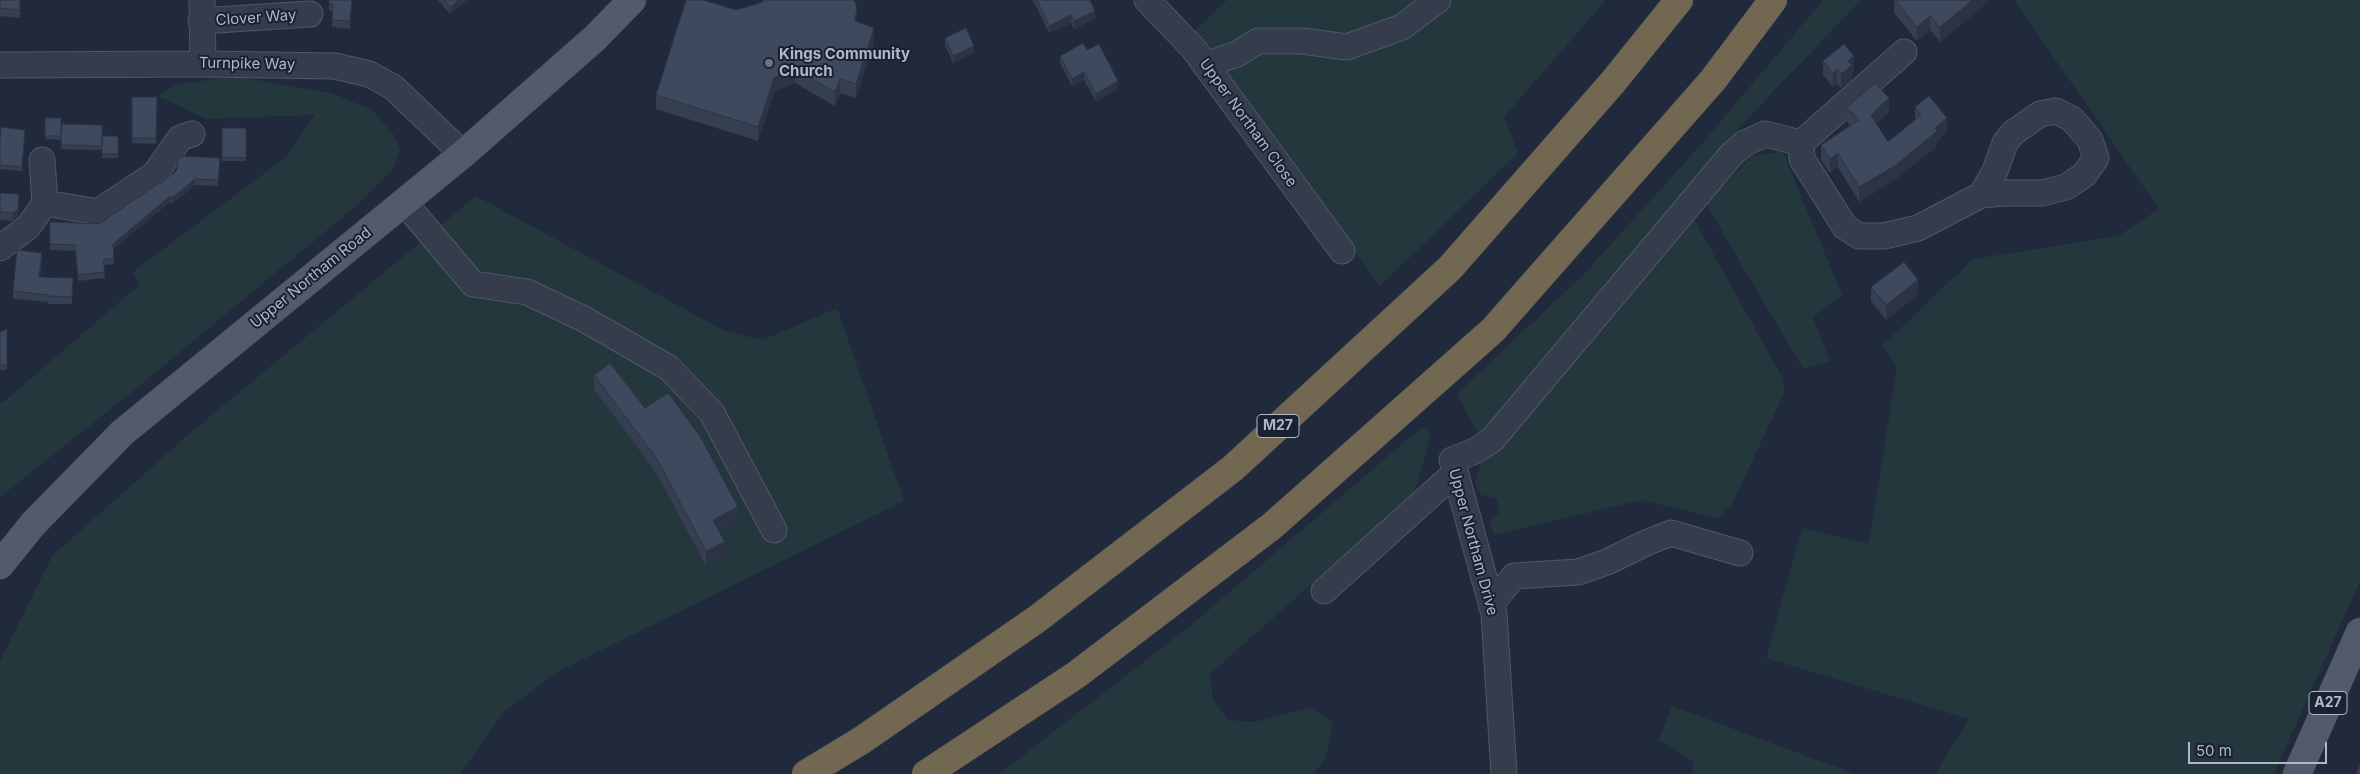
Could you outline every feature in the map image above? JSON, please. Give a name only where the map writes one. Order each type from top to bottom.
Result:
[{"type":"highway","name":"M27","points":[[806,774],[862,740],[1037,619],[1233,468],[1450,268],[1613,82],[1679,0]]},
{"type":"highway","points":[[926,774],[1076,675],[1272,526],[1493,330],[1713,80],[1773,0]]},
{"type":"main road","name":"Upper Northam Road","points":[[0,565],[33,524],[122,433],[463,154],[595,38],[632,0]]},
{"type":"main road","name":"A27","points":[[2297,774],[2360,632]]},
{"type":"street","name":"Upper Northam Close","points":[[1147,0],[1193,48],[1342,251]]},
{"type":"street","points":[[1205,65],[1237,54],[1258,42],[1302,41],[1348,47],[1402,27],[1438,0]]},
{"type":"street","name":"Clover Way","points":[[202,64],[202,11],[310,14]]},
{"type":"street","points":[[1800,143],[1904,52]]},
{"type":"street","name":"Turnpike Way","points":[[0,65],[202,64],[335,66],[369,74],[393,87],[463,154]]},
{"type":"street","points":[[45,203],[98,212],[155,174],[183,132]]},
{"type":"street","points":[[1324,591],[1454,467],[1492,440],[1731,154],[1745,144],[1765,134],[1800,143]]},
{"type":"street","points":[[1800,143],[1802,159],[1846,227],[1859,236],[1884,236],[1918,228],[1982,195]]},
{"type":"street","points":[[0,248],[28,227],[45,203],[42,160]]},
{"type":"street","points":[[404,202],[473,284],[527,292],[584,319],[669,368],[712,413],[774,530]]},
{"type":"street","name":"Upper Northam Drive","points":[[1454,467],[1494,614],[1504,774]]},
{"type":"street","points":[[1491,604],[1514,576],[1578,572],[1608,562],[1671,533],[1740,552]]},
{"type":"shaded area","points":[[1227,0],[1606,0],[1504,117],[1518,153],[1380,286],[1193,32]]},
{"type":"shaded area","points":[[1823,0],[1861,0],[1749,117],[1492,426],[1480,437],[1457,394],[1585,273],[1706,139]]},
{"type":"shaded area","points":[[2014,0],[2360,0],[2360,581],[2274,774],[1935,774],[1969,719],[1766,658],[1802,528],[1869,544],[1897,366],[1882,346],[1973,259],[2118,236],[2159,209]]},
{"type":"shaded area","points":[[234,76],[331,93],[372,110],[394,135],[400,150],[393,170],[349,212],[132,392],[0,497],[0,403],[6,400],[140,284],[133,272],[286,157],[315,115],[206,119],[158,96],[176,85]]},
{"type":"shaded area","points":[[1783,152],[1842,295],[1813,317],[1830,362],[1803,369],[1706,204],[1751,156]]},
{"type":"shaded area","points":[[476,196],[725,331],[763,340],[837,308],[904,501],[557,672],[504,712],[460,774],[0,774],[0,661],[52,556],[189,434]]},
{"type":"shaded area","points":[[1690,212],[1782,377],[1785,391],[1732,504],[1717,518],[1641,500],[1494,535],[1490,523],[1500,512],[1496,498],[1481,495],[1475,483],[1481,464],[1502,442]]},
{"type":"shaded area","points":[[1421,428],[1429,429],[1430,439],[1414,493],[1210,674],[1213,700],[1228,720],[1254,722],[1312,707],[1333,723],[1326,758],[1313,774],[999,774],[1190,626]]},
{"type":"shaded area","points":[[1672,706],[1855,774],[1691,774],[1694,762],[1659,740]]},
{"type":"building","points":[[0,0],[20,0],[20,10],[0,8]]},
{"type":"building","points":[[329,0],[352,0],[350,21],[332,20],[333,4],[329,3]]},
{"type":"building","points":[[444,0],[459,0],[450,7]]},
{"type":"building","name":"Kings Community Church","points":[[686,0],[703,0],[736,10],[763,2],[763,0],[854,0],[857,8],[855,21],[874,28],[856,84],[840,79],[835,92],[795,69],[774,78],[758,127],[656,95]]},
{"type":"building","points":[[1037,0],[1090,0],[1095,11],[1074,21],[1071,15],[1049,26]]},
{"type":"building","points":[[1895,0],[1973,0],[1940,27],[1930,16],[1917,27]]},
{"type":"building","points":[[966,28],[974,46],[953,56],[945,38]]},
{"type":"building","points":[[1083,43],[1087,50],[1099,44],[1118,81],[1096,94],[1084,72],[1072,79],[1060,56]]},
{"type":"building","points":[[1844,44],[1854,56],[1848,61],[1852,65],[1841,74],[1837,69],[1833,73],[1823,61]]},
{"type":"building","points":[[1875,83],[1889,98],[1871,115],[1888,142],[1921,115],[1915,107],[1929,96],[1947,118],[1935,128],[1937,131],[1896,165],[1859,187],[1838,153],[1830,159],[1821,145],[1859,120],[1847,107]]},
{"type":"building","points":[[132,97],[157,97],[156,138],[132,138]]},
{"type":"building","points":[[45,118],[61,118],[61,136],[45,136]]},
{"type":"building","points":[[62,124],[102,125],[102,146],[61,145]]},
{"type":"building","points":[[1,127],[25,130],[22,167],[0,165]]},
{"type":"building","points":[[222,128],[246,128],[246,158],[222,157]]},
{"type":"building","points":[[102,136],[118,136],[118,154],[102,154]]},
{"type":"building","points":[[181,156],[220,158],[218,180],[195,179],[172,198],[170,196],[113,244],[114,258],[103,260],[105,272],[78,275],[75,245],[50,244],[50,222],[99,224],[160,184],[177,170],[178,160]]},
{"type":"building","points":[[0,193],[19,194],[18,209],[13,213],[0,212]]},
{"type":"building","points":[[17,250],[42,253],[39,277],[73,278],[72,297],[13,291]]},
{"type":"building","points":[[1904,262],[1918,280],[1886,305],[1871,287]]},
{"type":"building","points":[[7,329],[7,365],[0,365],[0,332]]},
{"type":"building","points":[[610,363],[645,408],[668,393],[700,436],[738,507],[713,520],[725,542],[706,551],[657,459],[594,375]]},
{"type":"building","points":[[2360,764],[2360,774],[2356,774]]},
{"type":"place","name":"Kings Community Church","points":[[769,63]]}]
